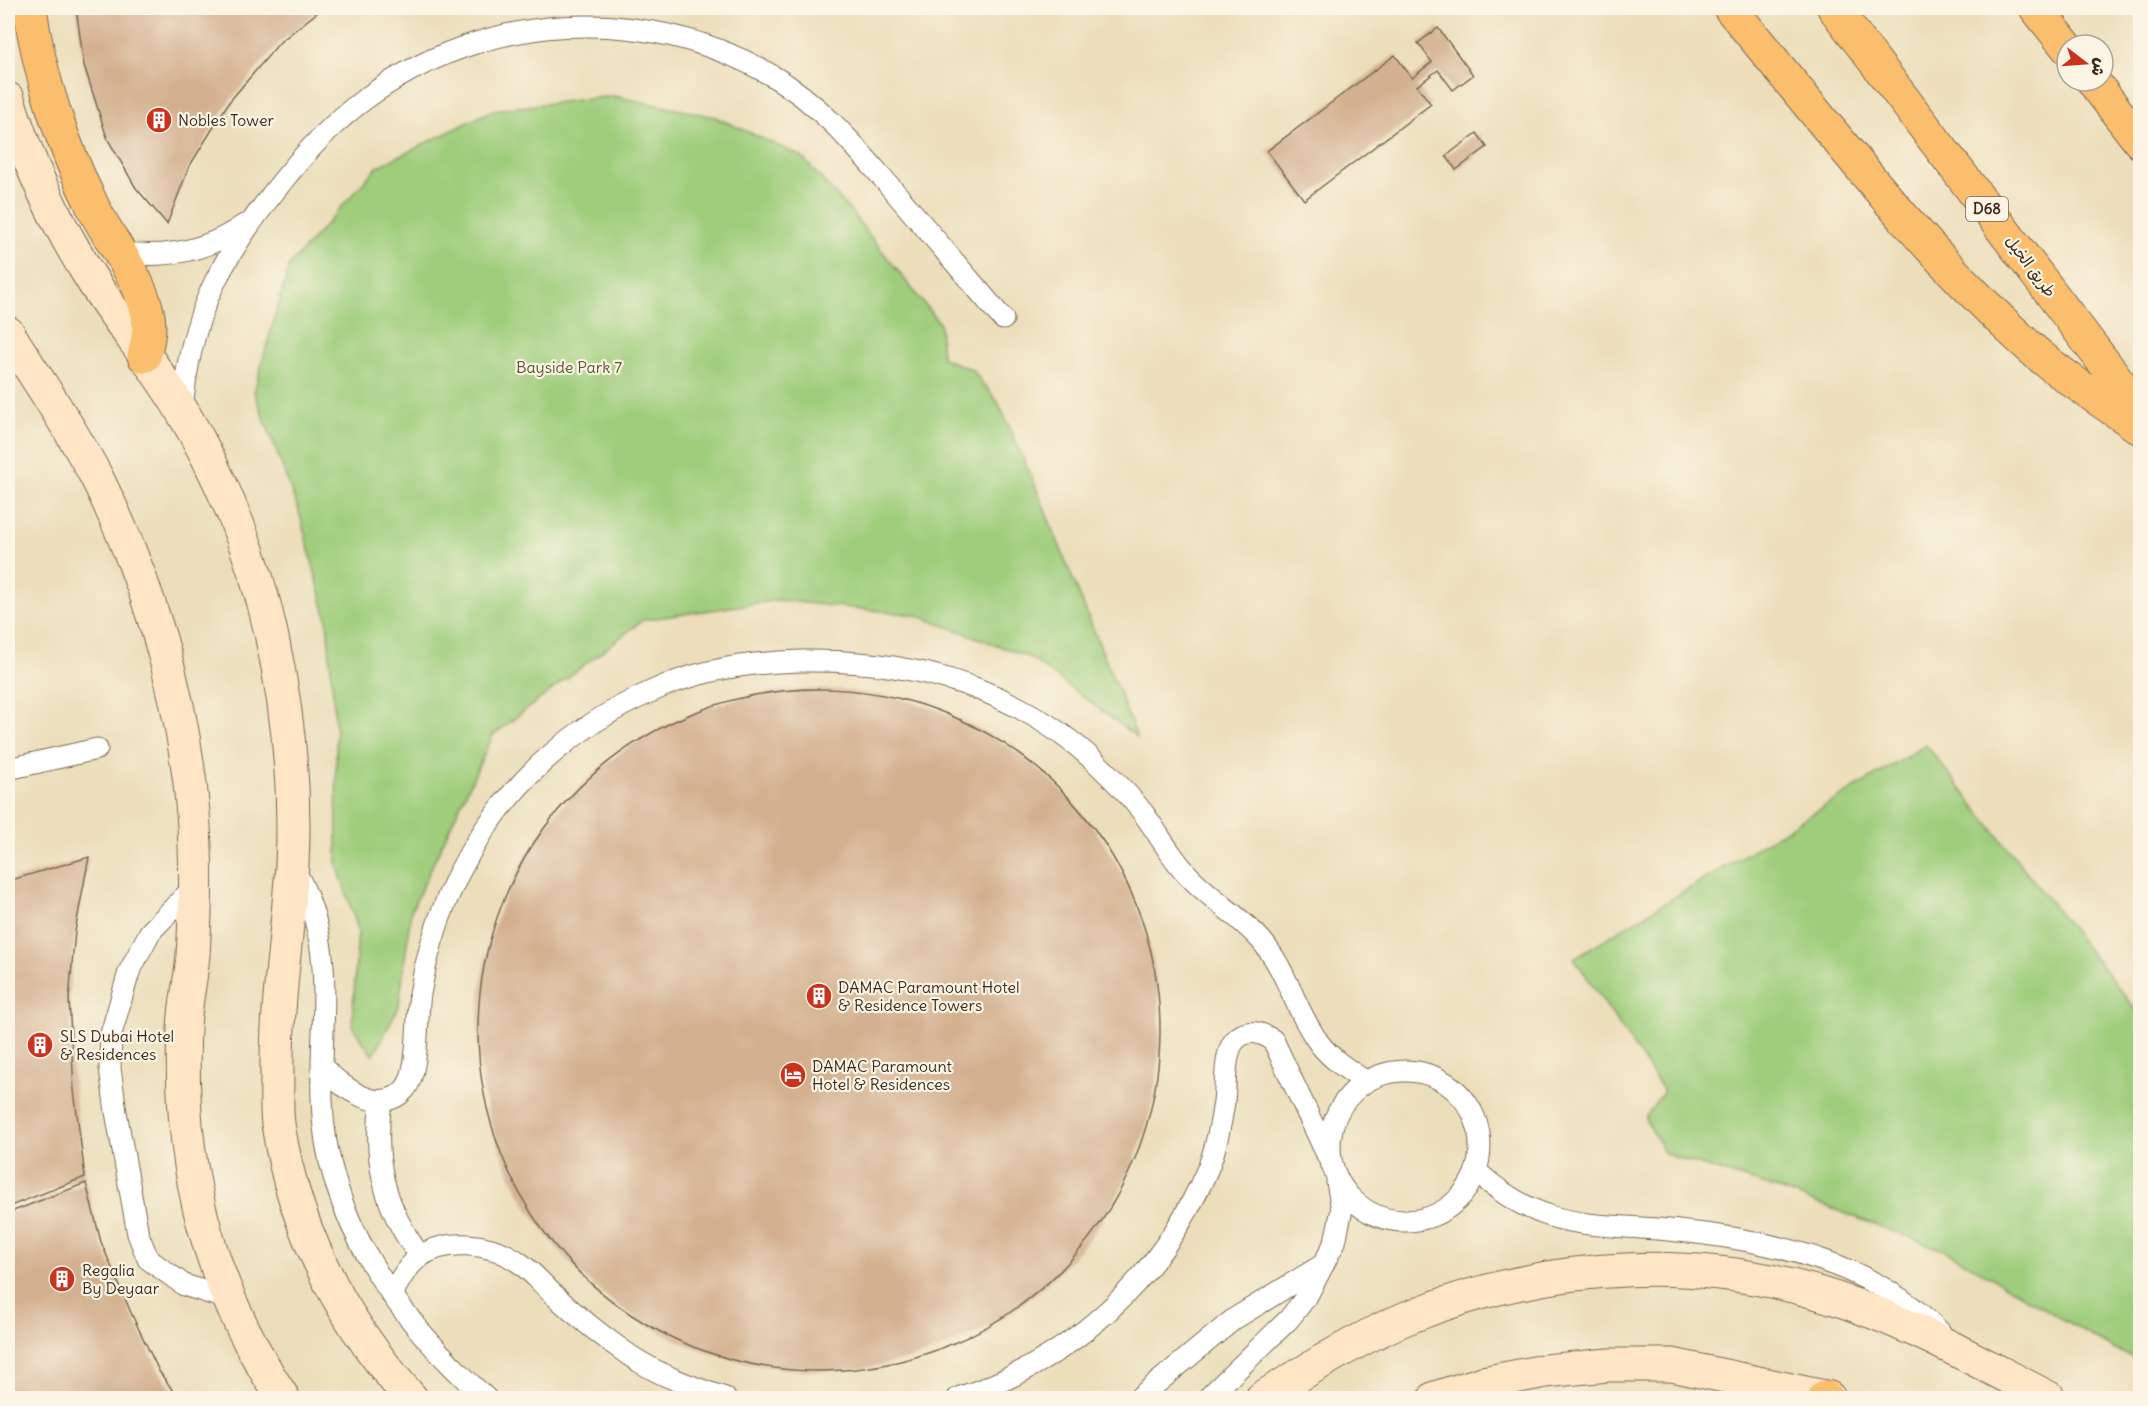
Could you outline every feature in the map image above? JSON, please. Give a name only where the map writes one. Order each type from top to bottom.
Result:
[{"type":"highway","points":[[30,8],[56,116],[81,181],[147,310],[148,341],[144,356]]},
{"type":"highway","points":[[1730,8],[1882,191],[1989,310],[2036,352],[2140,428]]},
{"type":"highway","name":"طريق الخيل","points":[[1834,8],[2140,410]]},
{"type":"highway","points":[[2037,8],[2056,33]]},
{"type":"highway","points":[[2103,93],[2140,142]]},
{"type":"street","points":[[8,99],[20,139],[53,213],[93,282],[182,411],[218,481],[248,554],[270,629],[285,705],[294,783],[292,866],[282,953],[277,1062],[278,1121],[296,1208],[330,1287],[376,1359],[411,1398]]},
{"type":"street","points":[[8,333],[95,476],[126,540],[151,606],[170,674],[184,743],[193,814],[196,885],[193,956],[184,1026],[184,1112],[195,1195],[218,1277],[254,1354],[283,1398]]},
{"type":"street","points":[[1262,1398],[1350,1346],[1402,1320],[1457,1299],[1513,1284],[1570,1273],[1628,1269],[1686,1270],[1744,1276],[1801,1288],[1856,1305],[2049,1398]]},
{"type":"street","points":[[1435,1398],[1483,1383],[1545,1371],[1608,1365],[1672,1365],[1827,1398]]},
{"type":"lane","points":[[182,411],[186,370],[195,330],[209,291],[228,254],[252,219],[327,132],[364,99],[415,68],[447,52],[493,36],[540,27],[589,24],[636,28],[684,38],[729,54],[772,76],[812,104],[847,137],[1003,319]]},
{"type":"lane","points":[[117,252],[141,255],[189,251],[222,238],[252,219]]},
{"type":"lane","points":[[322,1067],[348,1089],[363,1097],[381,1101],[394,1097],[405,1088],[412,1076],[420,995],[432,937],[453,883],[481,832],[517,787],[560,747],[607,713],[659,687],[715,670],[772,662],[878,663],[928,672],[987,693],[1025,711],[1069,740],[1108,774],[1143,812],[1172,856],[1192,880],[1262,941],[1279,966],[1304,1018],[1320,1044],[1340,1065],[1365,1081]]},
{"type":"lane","points":[[8,769],[97,749]]},
{"type":"lane","points":[[292,866],[309,898],[322,943],[325,970],[322,1067],[325,1136],[342,1204],[372,1266],[392,1295],[449,1362],[486,1398]]},
{"type":"lane","points":[[196,885],[150,933],[129,972],[111,1034],[110,1068],[138,1234],[148,1259],[184,1286],[228,1299]]},
{"type":"lane","points":[[958,1398],[994,1387],[1050,1357],[1100,1320],[1145,1274],[1181,1223],[1209,1166],[1224,1104],[1232,1046],[1239,1036],[1251,1032],[1263,1033],[1273,1040],[1334,1171],[1356,1204],[1370,1213],[1392,1220],[1417,1221],[1432,1216],[1452,1204],[1468,1186],[1476,1171],[1480,1137],[1469,1106],[1459,1092],[1430,1074],[1414,1070],[1397,1070],[1365,1081],[1352,1091],[1335,1117],[1330,1140],[1334,1171],[1342,1209],[1335,1242],[1307,1296],[1289,1318],[1208,1398]]},
{"type":"lane","points":[[381,1101],[378,1156],[382,1183],[399,1226],[420,1256]]},
{"type":"lane","points":[[1476,1171],[1499,1192],[1526,1208],[1555,1220],[1586,1226],[1678,1230],[1722,1236],[1797,1253],[1849,1270],[1907,1304],[1961,1354]]},
{"type":"lane","points":[[392,1295],[408,1267],[420,1256],[439,1248],[460,1245],[480,1246],[500,1252],[519,1262],[581,1319],[632,1357],[687,1386],[725,1398]]},
{"type":"lane","points":[[1140,1398],[1233,1319],[1324,1264]]},
{"type":"green space","name":"Bayside Park 7","points":[[613,96],[715,117],[801,156],[852,213],[940,324],[942,358],[971,369],[998,402],[1034,483],[1137,737],[1029,657],[916,615],[778,600],[643,620],[493,735],[411,911],[399,1006],[373,1056],[352,1026],[358,929],[337,865],[336,734],[327,619],[299,511],[254,392],[289,266],[377,167],[493,110]]},
{"type":"green space","points":[[1926,745],[2140,1015],[2140,1360],[2115,1350],[1946,1251],[1782,1190],[1665,1154],[1645,1118],[1664,1091],[1574,958]]},
{"type":"building","name":"Nobles Tower","points":[[76,8],[323,8],[280,42],[229,102],[189,167],[167,224],[136,188],[107,138],[84,65]]},
{"type":"building","points":[[1438,28],[1473,75],[1453,90],[1438,70],[1417,86],[1431,104],[1304,200],[1267,151],[1395,55],[1412,78],[1432,62],[1418,43]]},
{"type":"building","points":[[1477,133],[1487,147],[1456,170],[1446,156]]},
{"type":"building","name":"DAMAC Paramount Hotel & Residence Towers","points":[[819,689],[885,696],[949,715],[980,729],[1008,747],[1060,789],[1102,841],[1120,869],[1134,900],[1153,964],[1160,1030],[1153,1096],[1134,1160],[1120,1191],[1102,1219],[1060,1271],[1008,1313],[980,1331],[949,1345],[885,1364],[819,1371],[753,1364],[689,1345],[658,1331],[630,1313],[578,1271],[536,1219],[518,1191],[504,1160],[485,1096],[478,1030],[485,964],[504,900],[518,869],[536,841],[578,789],[630,747],[658,729],[689,715],[753,696]]},
{"type":"building","name":"SLS Dubai Hotel & Residences","points":[[89,857],[75,931],[69,999],[74,1090],[85,1177],[8,1207],[8,881]]},
{"type":"building","name":"Regalia By Deyaar","points":[[86,1183],[101,1242],[132,1315],[159,1371],[178,1398],[8,1398],[8,1213]]},
{"type":"place","name":"Nobles Tower","points":[[159,120]]},
{"type":"place","name":"DAMAC Paramount Hotel & Residence Towers","points":[[819,996]]},
{"type":"place","name":"SLS Dubai Hotel & Residences","points":[[40,1045]]},
{"type":"place","name":"DAMAC Paramount Hotel & Residences","points":[[793,1075]]},
{"type":"place","name":"Regalia By Deyaar","points":[[62,1279]]}]
